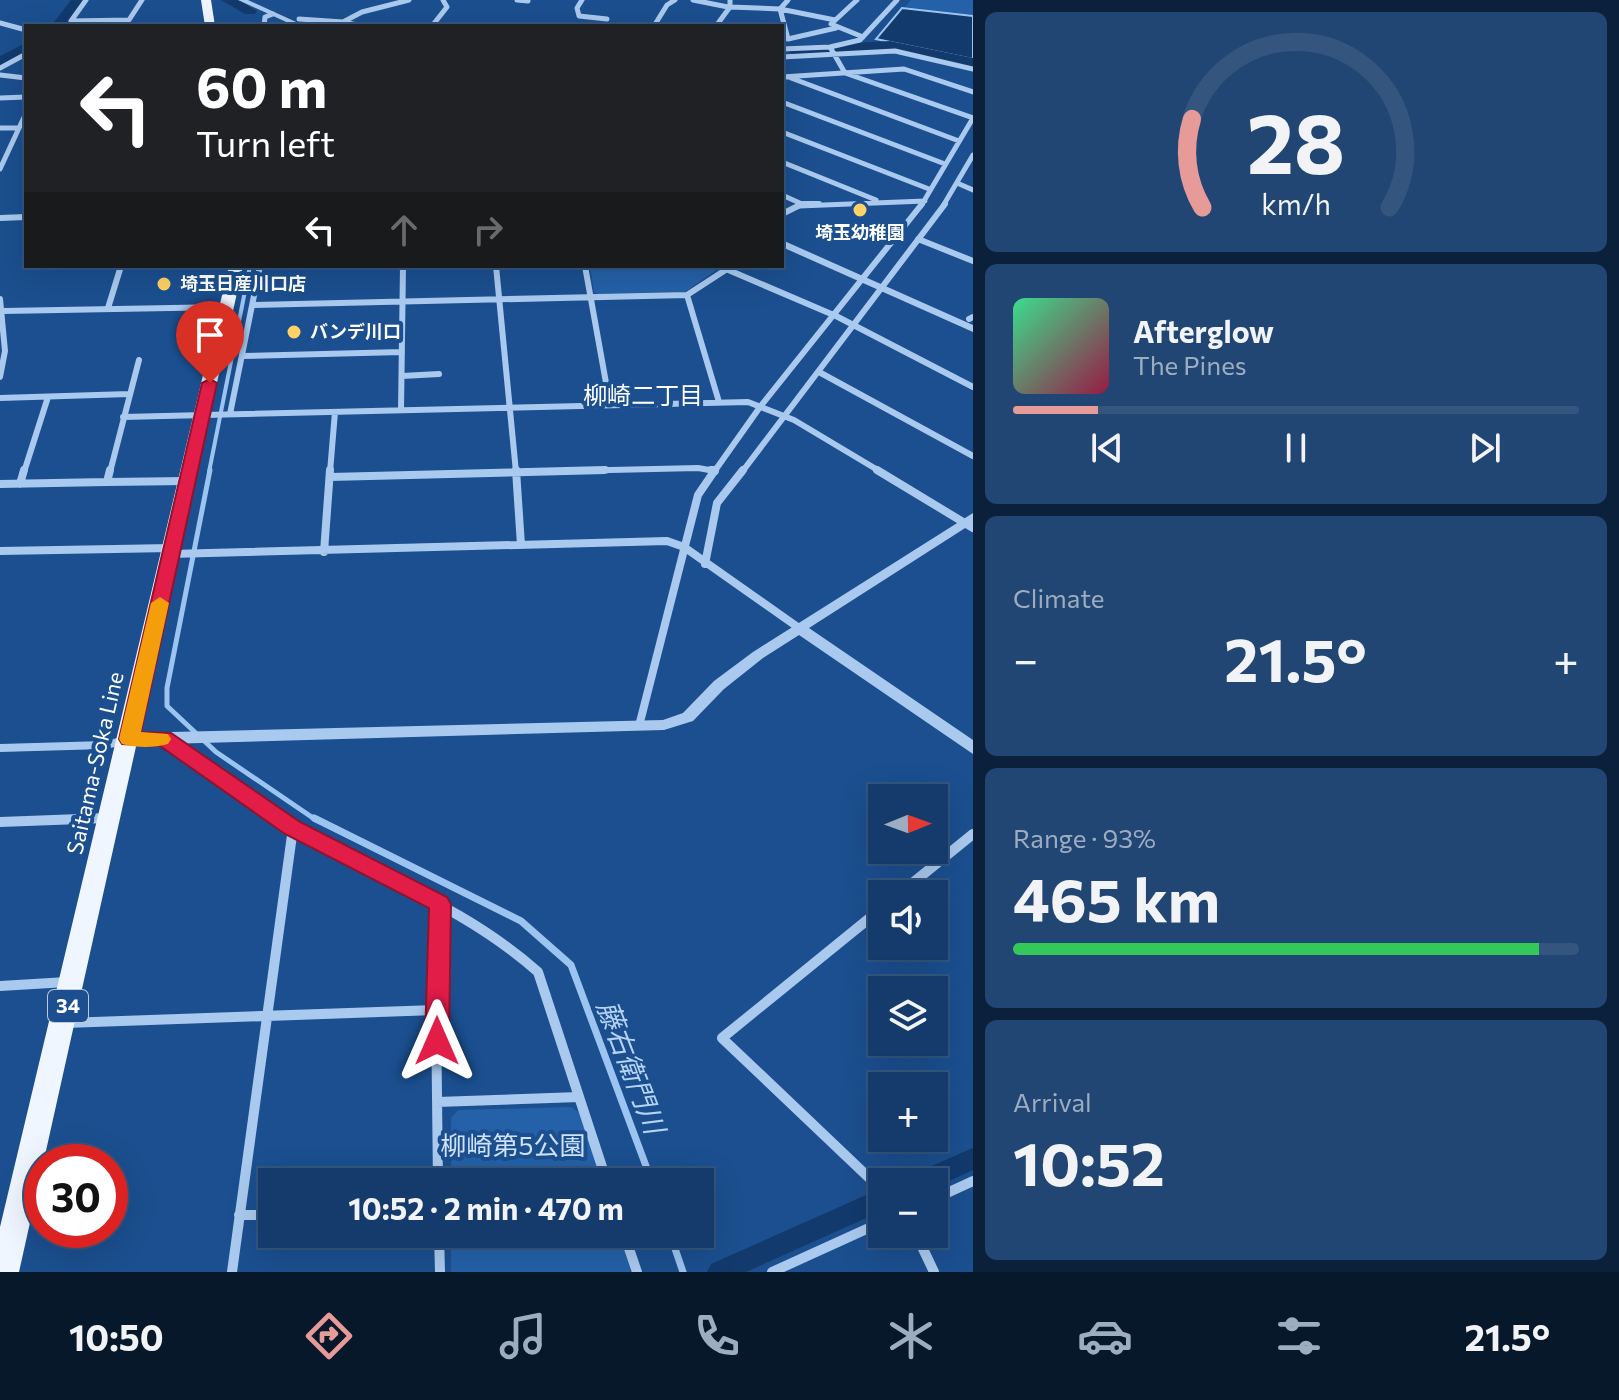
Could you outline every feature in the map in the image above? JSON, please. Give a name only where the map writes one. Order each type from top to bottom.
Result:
[{"type":"main road","points":[[206,0],[210,24]]},
{"type":"main road","name":"Saitama-Soka Line","points":[[4,1272],[129,739],[177,552],[187,481],[236,268]]},
{"type":"street","points":[[86,0],[71,21],[129,20],[142,0]]},
{"type":"street","points":[[242,0],[300,23],[343,22],[362,12],[409,0]]},
{"type":"street","points":[[256,0],[300,23]]},
{"type":"street","points":[[434,24],[447,7],[443,0]]},
{"type":"street","points":[[517,0],[528,1]]},
{"type":"street","points":[[582,0],[577,8],[579,16],[607,19]]},
{"type":"street","points":[[655,24],[667,5],[675,0]]},
{"type":"street","points":[[693,0],[729,7],[780,9],[835,20]]},
{"type":"street","points":[[717,24],[730,0]]},
{"type":"street","points":[[780,9],[788,0]]},
{"type":"street","points":[[857,0],[831,24],[863,37]]},
{"type":"street","points":[[784,57],[831,50],[860,40],[897,0]]},
{"type":"street","points":[[780,9],[788,39],[836,28]]},
{"type":"street","points":[[264,24],[265,17],[273,14]]},
{"type":"street","points":[[0,23],[24,29]]},
{"type":"street","points":[[784,49],[895,51],[973,69]]},
{"type":"street","points":[[639,726],[698,495],[760,407],[836,316],[925,201],[929,189],[973,118],[845,73],[831,50]]},
{"type":"street","points":[[0,68],[24,55]]},
{"type":"street","points":[[784,76],[904,69],[973,92]]},
{"type":"street","points":[[0,75],[24,78]]},
{"type":"street","points":[[784,76],[959,141]]},
{"type":"street","points":[[0,98],[24,97]]},
{"type":"street","points":[[784,103],[945,164]]},
{"type":"street","points":[[0,169],[24,117]]},
{"type":"street","points":[[0,128],[19,128]]},
{"type":"street","points":[[784,133],[929,189]]},
{"type":"street","points":[[0,149],[9,149]]},
{"type":"street","points":[[705,564],[717,503],[786,417],[882,283],[918,239],[973,155],[952,152]]},
{"type":"street","points":[[784,163],[880,202]]},
{"type":"street","points":[[957,183],[973,190]]},
{"type":"street","points":[[784,196],[802,204]]},
{"type":"street","points":[[784,213],[802,204],[925,201]]},
{"type":"street","points":[[0,218],[24,217]]},
{"type":"street","points":[[784,236],[865,276]]},
{"type":"street","points":[[918,239],[973,261]]},
{"type":"street","points":[[784,244],[972,321]]},
{"type":"street","points":[[108,308],[120,268]]},
{"type":"street","points":[[230,414],[260,268]]},
{"type":"street","points":[[401,410],[403,268]]},
{"type":"street","points":[[496,268],[512,407],[521,545]]},
{"type":"street","points":[[585,268],[610,405]]},
{"type":"street","points":[[253,305],[687,295],[727,269],[836,316],[973,387]]},
{"type":"street","points":[[687,295],[719,402]]},
{"type":"street","points":[[0,299],[5,351],[0,377]]},
{"type":"street","points":[[3,311],[227,307]]},
{"type":"street","points":[[242,356],[402,352]]},
{"type":"street","points":[[107,482],[139,360]]},
{"type":"street","points":[[819,372],[973,456]]},
{"type":"street","points":[[402,376],[439,374]]},
{"type":"street","points":[[0,398],[129,394]]},
{"type":"street","points":[[20,484],[48,397]]},
{"type":"street","points":[[0,748],[105,745],[129,739],[664,725],[688,717],[719,685],[799,628],[970,522],[786,417],[748,402],[123,417]]},
{"type":"street","points":[[324,552],[335,412]]},
{"type":"street","points":[[330,477],[698,468],[715,471]]},
{"type":"street","points":[[0,484],[187,481]]},
{"type":"street","points":[[0,551],[203,554],[667,541],[684,547],[973,748]]},
{"type":"street","points":[[164,739],[293,828],[482,926],[518,952],[538,972],[602,1168]]},
{"type":"street","points":[[0,822],[111,818]]},
{"type":"street","points":[[232,1272],[293,828]]},
{"type":"street","points":[[916,880],[973,834]]},
{"type":"street","points":[[438,1168],[436,1010],[440,904]]},
{"type":"street","points":[[868,919],[722,1038],[868,1177]]},
{"type":"street","points":[[0,986],[73,982]]},
{"type":"street","points":[[64,1023],[436,1010]]},
{"type":"street","points":[[437,1102],[579,1097]]},
{"type":"street","points":[[948,1193],[973,1181]]},
{"type":"street","points":[[239,1215],[258,1215]]},
{"type":"street","points":[[772,1272],[868,1228]]},
{"type":"street","points":[[439,1248],[440,1272]]},
{"type":"street","points":[[629,1248],[637,1272]]},
{"type":"street","points":[[923,1248],[934,1272]]},
{"type":"green space","points":[[911,0],[973,0],[973,15],[905,7]]},
{"type":"green space","points":[[590,268],[716,270],[685,292],[594,292]]},
{"type":"green space","name":"柳崎第5公園","points":[[571,1107],[580,1113],[598,1168],[451,1168],[451,1118],[458,1110]]},
{"type":"green space","points":[[451,1248],[623,1248],[631,1272],[451,1272]]},
{"type":"shaded area","points":[[902,8],[973,16],[973,59],[876,39]]},
{"type":"waterway","points":[[60,24],[78,0]]},
{"type":"waterway","points":[[228,0],[250,11]]},
{"type":"waterway","points":[[796,51],[890,46],[973,63]]},
{"type":"waterway","points":[[0,62],[24,49]]},
{"type":"waterway","points":[[209,472],[250,268]]},
{"type":"waterway","points":[[210,470],[167,688],[167,706],[216,752],[316,820]]},
{"type":"waterway","points":[[314,818],[521,921],[571,965],[647,1168]]},
{"type":"waterway","points":[[948,1170],[973,1159]]},
{"type":"waterway","points":[[719,1272],[868,1205]]},
{"type":"waterway","name":"藤右衛門川","points":[[675,1248],[683,1272]]},
{"type":"slow traffic","points":[[160,603],[129,739],[162,739]]},
{"type":"place","name":"埼玉幼稚園","points":[[860,210]]},
{"type":"place","name":"埼玉日産川口店","points":[[164,284]]},
{"type":"place","name":"バンデ川口","points":[[294,332]]},
{"type":"district","name":"柳崎二丁目","points":[[643,396]]},
{"type":"route","points":[[210,383],[129,739],[164,739],[293,828],[440,904],[437,1041]]}]
